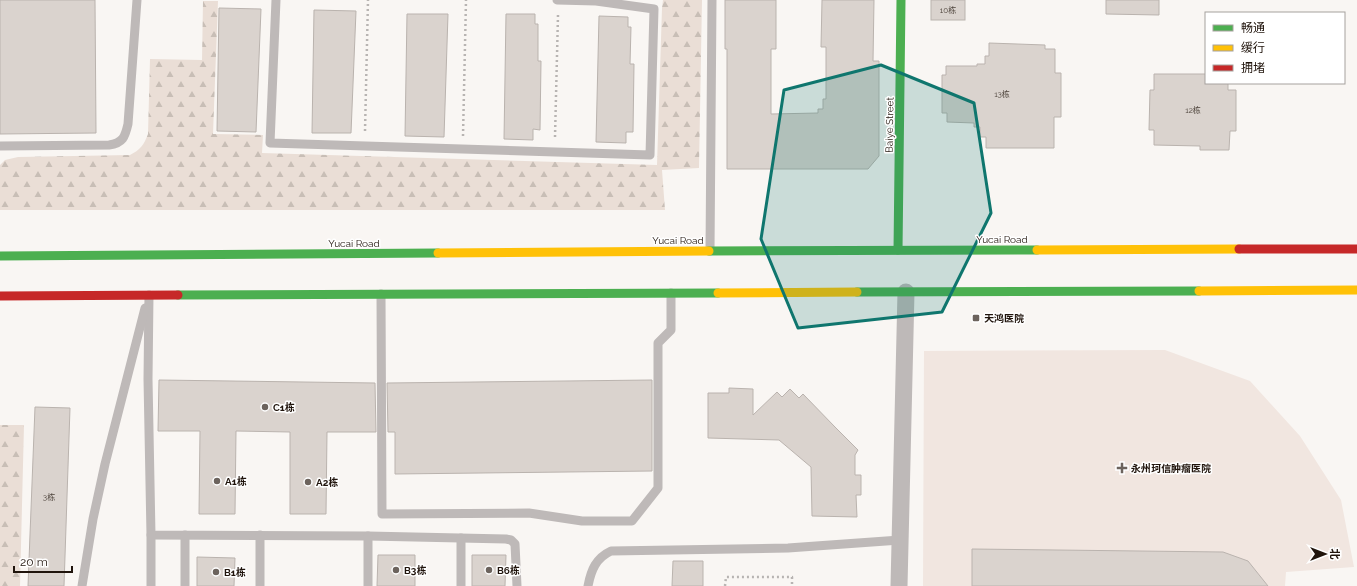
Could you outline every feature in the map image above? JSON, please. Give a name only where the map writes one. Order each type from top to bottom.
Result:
[{"type":"main road","name":"Baiye Street","points":[[898,250],[901,0]]},
{"type":"main road","name":"Yucai Road","points":[[0,256],[898,250],[1357,249]]},
{"type":"main road","points":[[0,296],[1357,290]]},
{"type":"street","points":[[899,586],[906,292]]},
{"type":"lane","points":[[0,146],[109,145],[116,144],[122,140],[128,124],[137,0]]},
{"type":"lane","points":[[276,0],[270,143],[650,155],[655,4],[558,0]]},
{"type":"lane","points":[[710,251],[712,0]]},
{"type":"lane","points":[[381,294],[382,514],[529,513],[582,521],[632,521],[658,488],[658,343],[671,330],[671,293]]},
{"type":"lane","points":[[149,295],[148,379],[151,586]]},
{"type":"lane","points":[[82,586],[93,518],[105,464],[149,295]]},
{"type":"lane","points":[[151,535],[368,536],[511,540],[515,544],[517,586]]},
{"type":"lane","points":[[185,535],[185,586]]},
{"type":"lane","points":[[260,535],[260,586]]},
{"type":"lane","points":[[368,536],[368,586]]},
{"type":"lane","points":[[461,538],[461,586]]},
{"type":"lane","points":[[588,586],[596,562],[603,555],[611,552],[788,548],[900,540]]},
{"type":"path","points":[[365,146],[368,0]]},
{"type":"path","points":[[462,149],[466,0]]},
{"type":"path","points":[[555,152],[558,0]]},
{"type":"path","points":[[725,586],[726,577],[792,577],[792,586]]},
{"type":"highlighted area","points":[[881,65],[974,103],[991,213],[942,312],[798,328],[761,239],[784,90]]},
{"type":"shaded area","name":"永州珂信肿瘤医院","points":[[1165,350],[1250,381],[1300,436],[1341,500],[1354,567],[1286,572],[1285,586],[923,586],[924,351]]},
{"type":"green space","points":[[663,0],[702,0],[699,168],[662,170],[665,210],[0,210],[0,165],[5,160],[18,157],[130,155],[139,149],[148,134],[150,59],[202,60],[203,1],[218,1],[213,134],[263,135],[262,153],[657,165]]},
{"type":"green space","points":[[0,425],[24,425],[20,586],[0,586]]},
{"type":"building","points":[[0,0],[95,0],[96,133],[0,134]]},
{"type":"building","points":[[725,0],[776,0],[776,49],[771,49],[771,114],[818,113],[818,109],[823,109],[823,99],[826,99],[826,47],[821,47],[822,0],[874,0],[873,61],[879,61],[879,156],[868,169],[727,169],[727,49],[725,49]]},
{"type":"building","points":[[931,0],[965,0],[965,20],[931,20]]},
{"type":"building","points":[[1106,0],[1159,0],[1159,15],[1106,14]]},
{"type":"building","points":[[219,8],[261,9],[256,132],[217,131]]},
{"type":"building","points":[[314,10],[356,11],[351,133],[312,133]]},
{"type":"building","points":[[407,14],[448,14],[444,137],[405,136]]},
{"type":"building","points":[[506,14],[535,14],[535,24],[538,24],[538,61],[541,61],[540,130],[533,129],[533,140],[504,139]]},
{"type":"building","points":[[599,16],[628,17],[628,27],[631,27],[630,64],[634,64],[633,132],[626,132],[626,143],[596,142]]},
{"type":"building","points":[[989,43],[1045,45],[1045,49],[1055,49],[1055,73],[1061,73],[1061,117],[1054,117],[1054,148],[986,148],[986,137],[980,137],[980,127],[974,127],[974,123],[947,122],[947,113],[942,113],[942,75],[946,75],[946,66],[977,66],[977,64],[985,64],[985,56],[989,56]]},
{"type":"building","points":[[1154,74],[1205,74],[1205,84],[1228,84],[1228,90],[1236,90],[1236,131],[1230,131],[1229,150],[1200,150],[1200,146],[1154,145],[1154,130],[1149,130],[1150,90],[1154,90]]},
{"type":"building","name":"C1栋","points":[[159,380],[375,383],[376,432],[327,432],[326,514],[290,514],[290,432],[236,431],[235,514],[199,514],[200,431],[158,431]]},
{"type":"building","points":[[652,380],[652,471],[395,474],[395,432],[388,432],[387,383]]},
{"type":"building","points":[[729,388],[753,389],[753,415],[777,392],[782,397],[790,389],[799,398],[803,394],[858,450],[855,455],[855,475],[861,475],[861,495],[856,495],[857,517],[812,516],[811,467],[779,440],[708,438],[708,393],[729,393]]},
{"type":"building","points":[[35,407],[70,408],[64,586],[28,586]]},
{"type":"building","points":[[972,549],[1223,552],[1248,561],[1268,586],[972,586]]},
{"type":"building","name":"B3栋","points":[[378,555],[415,555],[415,586],[377,586]]},
{"type":"building","name":"B6栋","points":[[472,555],[506,555],[505,586],[472,586]]},
{"type":"building","name":"B1栋","points":[[197,557],[235,558],[234,586],[197,586]]},
{"type":"building","points":[[673,561],[703,561],[703,586],[672,586]]},
{"type":"traffic: fast","points":[[898,250],[901,0]]},
{"type":"traffic: fast","points":[[709,251],[1037,250]]},
{"type":"traffic: fast","points":[[0,256],[438,253]]},
{"type":"traffic: fast","points":[[857,292],[1199,291]]},
{"type":"traffic: fast","points":[[178,295],[718,293]]},
{"type":"traffic: slow","points":[[1037,250],[1239,249]]},
{"type":"traffic: slow","points":[[438,253],[709,251]]},
{"type":"traffic: slow","points":[[1199,291],[1357,290]]},
{"type":"traffic: slow","points":[[718,293],[857,292]]},
{"type":"traffic: jam","points":[[1239,249],[1357,249]]},
{"type":"traffic: jam","points":[[0,296],[178,295]]},
{"type":"place","name":"天鸿医院","points":[[976,318]]},
{"type":"place","name":"C1栋","points":[[265,407]]},
{"type":"place","name":"永州珂信肿瘤医院","points":[[1122,468]]},
{"type":"place","name":"A1栋","points":[[217,481]]},
{"type":"place","name":"A2栋","points":[[308,482]]},
{"type":"place","name":"B3栋","points":[[396,570]]},
{"type":"place","name":"B6栋","points":[[489,570]]},
{"type":"place","name":"B1栋","points":[[216,572]]}]
